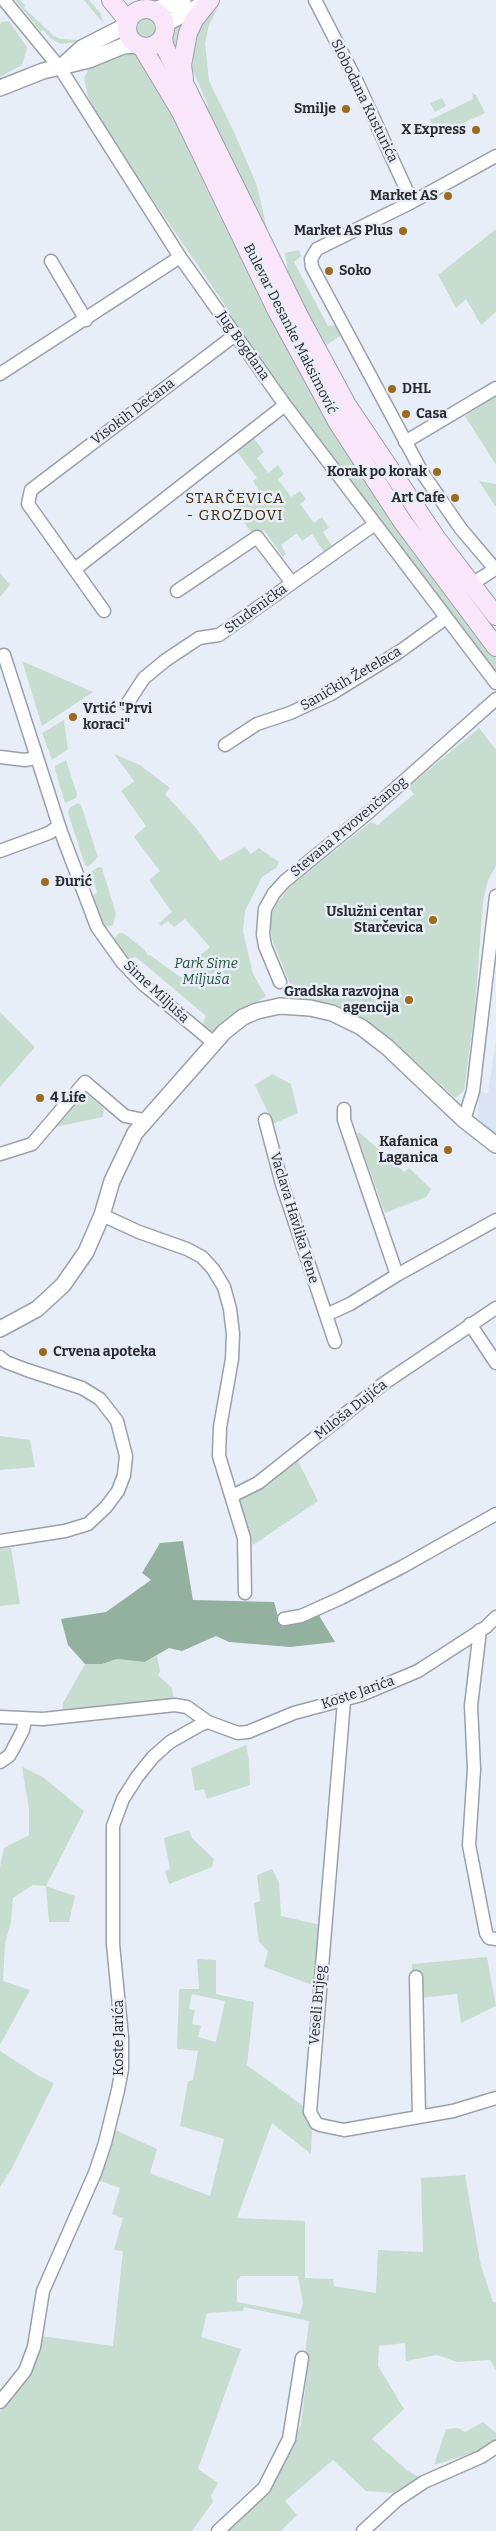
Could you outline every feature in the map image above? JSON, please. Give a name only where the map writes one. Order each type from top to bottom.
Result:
[{"type":"main road","name":"Bulevar Desanke Maksimović","points":[[111,0],[127,23],[130,38],[140,46],[181,112],[277,311],[338,423],[402,521],[496,647]]},
{"type":"main road","points":[[187,89],[182,66],[185,42],[194,20],[211,0]]},
{"type":"main road","points":[[127,23],[133,13],[152,16],[152,46],[140,46]]},
{"type":"main road","name":"Bulevar Desanke Maksimović","points":[[152,16],[167,52],[299,316],[346,405],[396,481],[496,616]]},
{"type":"street","name":"Jug Bogdana","points":[[4,0],[60,68],[180,257],[285,405],[496,683]]},
{"type":"street","points":[[152,16],[183,0]]},
{"type":"street","points":[[152,16],[211,0]]},
{"type":"street","name":"Slobodana Kusturića","points":[[314,0],[357,82],[412,202]]},
{"type":"street","points":[[60,68],[82,48],[127,23]]},
{"type":"street","points":[[0,88],[42,71],[89,60],[123,46],[140,46]]},
{"type":"street","points":[[472,584],[495,569],[436,495],[405,442],[312,267],[311,259],[318,250],[496,156]]},
{"type":"street","points":[[0,374],[86,320],[180,257]]},
{"type":"street","points":[[51,261],[86,320]]},
{"type":"street","name":"Visokih Dečana","points":[[75,568],[28,504],[31,490],[235,335]]},
{"type":"street","points":[[405,442],[496,388]]},
{"type":"street","points":[[104,611],[75,568],[285,405]]},
{"type":"street","name":"Studenička","points":[[127,704],[144,678],[166,660],[199,638],[219,635],[375,524]]},
{"type":"street","name":"Studenička","points":[[177,591],[257,537],[292,583]]},
{"type":"street","name":"Saničkih Žetelaca","points":[[225,745],[251,727],[290,713],[331,694],[391,657],[446,618]]},
{"type":"street","name":"Sime Miljuša","points":[[4,655],[59,826],[81,889],[97,926],[143,984],[214,1043]]},
{"type":"street","name":"Stevana Prvovenčanog","points":[[280,982],[265,946],[263,934],[265,909],[274,893],[284,881],[369,812],[496,699]]},
{"type":"street","points":[[0,757],[25,760],[36,758]]},
{"type":"street","points":[[0,851],[49,833],[59,826]]},
{"type":"street","points":[[464,1120],[473,1091],[496,896]]},
{"type":"street","points":[[0,1329],[37,1309],[63,1285],[86,1252],[102,1215],[112,1181],[126,1149],[144,1120],[214,1043],[242,1018],[269,1008],[303,1007],[332,1013],[361,1027],[387,1047],[464,1120],[496,1145]]},
{"type":"street","points":[[0,1154],[32,1144],[85,1082],[125,1116],[144,1120]]},
{"type":"street","points":[[344,1109],[344,1120],[397,1275]]},
{"type":"street","name":"Vaclava Havlika Vene","points":[[265,1120],[282,1184],[335,1342]]},
{"type":"street","points":[[102,1215],[139,1232],[187,1248],[202,1257],[214,1269],[224,1287],[230,1308],[233,1334],[232,1359],[220,1426],[219,1456],[244,1538],[245,1593]]},
{"type":"street","points":[[326,1315],[350,1304],[397,1275],[496,1220]]},
{"type":"street","name":"Miloša Dujića","points":[[232,1496],[258,1483],[383,1384],[496,1308]]},
{"type":"street","points":[[470,1324],[496,1363]]},
{"type":"street","points":[[0,1541],[65,1532],[88,1524],[106,1507],[118,1491],[126,1456],[117,1421],[100,1399],[74,1385],[2,1360]]},
{"type":"street","points":[[284,1619],[301,1616],[340,1598],[402,1567],[496,1514]]},
{"type":"street","name":"Koste Jarića","points":[[0,1717],[26,1720],[175,1705],[187,1707],[208,1722],[238,1733],[248,1732],[294,1713],[344,1701],[418,1671],[496,1618]]},
{"type":"street","points":[[480,1630],[471,1706],[474,1769],[469,1845],[486,1933],[489,1938],[496,1939]]},
{"type":"street","name":"Veseli Brijeg","points":[[344,1701],[310,2112],[316,2123],[344,2130],[453,2111],[496,2098]]},
{"type":"street","points":[[0,1762],[12,1752],[26,1720]]},
{"type":"street","name":"Koste Jarića","points":[[0,2402],[20,2379],[31,2355],[43,2291],[95,2173],[105,2143],[118,2090],[122,2069],[122,2037],[121,2007],[113,1944],[113,1837],[115,1816],[137,1777],[153,1757],[170,1742],[208,1722]]},
{"type":"street","points":[[416,1977],[419,2116]]},
{"type":"street","points":[[218,2531],[264,2488],[289,2439],[302,2358]]},
{"type":"street","points":[[363,2531],[397,2500],[424,2482],[480,2457],[496,2447]]},
{"type":"shaded area","points":[[496,1038],[496,1137],[479,1123],[478,1113],[479,1092],[488,1093]]},
{"type":"green space","points":[[15,0],[20,0],[25,5],[24,8],[54,36],[61,39],[78,40],[99,30],[78,42],[61,44],[50,38],[43,30],[41,32]]},
{"type":"green space","points":[[84,0],[89,0],[101,14],[103,23]]},
{"type":"green space","points":[[217,9],[209,25],[205,43],[209,81],[235,134],[257,186],[269,237],[267,237],[206,106],[208,105],[192,69],[195,41],[201,25],[205,18]]},
{"type":"green space","points":[[146,18],[153,21],[156,28],[153,35],[146,38],[139,35],[136,28],[139,21]]},
{"type":"green space","points":[[193,18],[179,58],[170,39],[172,31]]},
{"type":"green space","points":[[9,21],[27,47],[22,65],[0,77],[0,25],[1,22]]},
{"type":"green space","points":[[119,51],[133,51],[138,55],[163,95],[293,359],[311,390],[496,655],[496,675],[312,434],[241,334],[223,302],[101,124],[88,97],[84,78],[90,66]]},
{"type":"green space","points":[[472,93],[476,95],[485,113],[438,135],[430,120],[473,99]]},
{"type":"green space","points":[[442,98],[446,106],[435,112],[430,103]]},
{"type":"green space","points":[[496,229],[496,312],[481,325],[466,299],[456,308],[438,275]]},
{"type":"green space","points":[[299,250],[301,256],[294,262],[328,326],[337,325],[342,335],[322,348],[290,284],[285,253]]},
{"type":"green space","points":[[496,396],[496,465],[465,416]]},
{"type":"green space","points":[[252,436],[264,452],[257,458],[268,473],[278,465],[284,474],[278,479],[291,497],[300,491],[306,499],[300,504],[314,523],[322,517],[329,528],[323,532],[332,546],[324,552],[312,534],[302,541],[297,533],[281,545],[286,554],[283,557],[264,530],[254,536],[234,509],[259,491],[253,481],[257,478],[235,449]]},
{"type":"green space","points":[[479,481],[496,484],[496,506],[495,506]]},
{"type":"green space","points":[[0,573],[10,585],[0,597]]},
{"type":"green space","points":[[22,661],[31,665],[93,692],[42,726]]},
{"type":"green space","points":[[64,720],[68,749],[52,760],[42,733]]},
{"type":"green space","points":[[479,728],[496,750],[496,866],[488,880],[483,902],[475,1008],[464,1091],[455,1098],[389,1037],[363,1019],[332,1003],[296,999],[272,939],[270,922],[274,906],[293,884],[371,822],[378,825],[414,794],[408,787]]},
{"type":"green space","name":"Park Sime Miljuša","points":[[114,754],[140,765],[170,788],[165,794],[196,828],[220,861],[245,847],[251,854],[259,848],[279,862],[276,868],[262,877],[245,911],[243,931],[253,974],[266,996],[211,1032],[206,1030],[203,1023],[206,1016],[136,957],[127,959],[113,940],[119,933],[123,933],[144,949],[148,956],[150,955],[180,977],[191,978],[191,963],[210,947],[185,919],[174,927],[168,921],[161,926],[159,923],[172,912],[149,880],[160,871],[134,837],[146,826],[121,791],[134,781]]},
{"type":"green space","points":[[66,760],[77,794],[76,798],[65,803],[55,766]]},
{"type":"green space","points":[[78,803],[81,805],[98,857],[88,867],[85,865],[68,813],[69,808]]},
{"type":"green space","points":[[99,867],[102,868],[116,914],[113,925],[106,927],[103,927],[91,898],[97,892],[90,872]]},
{"type":"green space","points":[[0,1012],[35,1047],[0,1087]]},
{"type":"green space","points":[[272,1074],[291,1084],[298,1113],[273,1124],[255,1085]]},
{"type":"green space","points":[[88,1095],[104,1109],[103,1117],[55,1127],[80,1096]]},
{"type":"green space","points":[[359,1132],[404,1172],[409,1168],[431,1189],[426,1197],[385,1213],[357,1135]]},
{"type":"green space","points":[[0,1436],[30,1440],[35,1467],[0,1470]]},
{"type":"green space","points":[[298,1461],[318,1501],[253,1545],[240,1500]]},
{"type":"green space","points":[[183,1541],[193,1600],[274,1602],[280,1623],[317,1612],[335,1642],[290,1647],[229,1642],[216,1636],[182,1651],[169,1648],[145,1662],[117,1659],[102,1664],[85,1664],[68,1645],[61,1619],[106,1612],[151,1580],[142,1573],[160,1543]]},
{"type":"green space","points":[[11,1548],[20,1604],[0,1606],[0,1549]]},
{"type":"green space","points":[[157,1656],[160,1671],[158,1675],[172,1688],[174,1700],[140,1702],[62,1714],[63,1703],[85,1664],[102,1664],[117,1659],[145,1662]]},
{"type":"green space","points":[[246,1745],[250,1785],[207,1799],[204,1789],[195,1791],[191,1768]]},
{"type":"green space","points":[[22,1767],[43,1777],[84,1811],[46,1886],[33,1885],[13,1898],[11,1922],[5,1944],[3,1981],[30,1990],[0,2045],[0,1867],[4,1848],[29,1835],[29,1809]]},
{"type":"green space","points":[[189,1830],[192,1838],[214,1859],[212,1867],[169,1884],[165,1871],[170,1869],[164,1838]]},
{"type":"green space","points":[[272,1869],[279,1882],[281,1916],[321,1925],[315,1986],[264,1967],[268,1951],[259,1942],[254,1903],[260,1901],[257,1875]]},
{"type":"green space","points":[[46,1886],[75,1896],[69,1922],[49,1922]]},
{"type":"green space","points":[[487,1957],[496,2006],[461,2023],[457,1994],[420,1998],[412,1973],[412,1964]]},
{"type":"green space","points":[[197,1959],[216,1960],[216,1994],[254,2002],[247,2065],[306,2108],[312,2129],[311,2154],[272,2123],[237,2218],[305,2221],[305,2278],[333,2279],[334,2286],[376,2293],[378,2250],[423,2252],[421,2178],[465,2175],[481,2266],[493,2302],[496,2302],[496,2370],[490,2360],[457,2362],[437,2355],[406,2361],[405,2343],[379,2346],[378,2366],[404,2409],[372,2439],[408,2471],[419,2477],[394,2493],[366,2491],[333,2460],[285,2501],[297,2515],[281,2531],[226,2531],[290,2449],[301,2425],[309,2356],[305,2354],[309,2321],[244,2307],[243,2311],[207,2313],[201,2337],[241,2349],[198,2469],[218,2483],[211,2496],[213,2502],[192,2531],[0,2531],[0,2412],[31,2373],[40,2336],[113,2346],[123,2251],[114,2250],[123,2218],[112,2214],[120,2188],[98,2180],[115,2130],[157,2149],[150,2173],[210,2196],[224,2139],[180,2126],[188,2081],[193,2080],[198,2051],[177,2049],[179,1989],[199,1989]],"holes":[[[192,1994],[225,2001],[216,2042],[198,2037],[201,2026],[192,2024],[195,2010],[189,2009]],[[241,2276],[298,2276],[303,2303],[300,2314],[237,2302],[237,2280]]]},
{"type":"green space","points":[[0,2051],[39,2076],[54,2083],[12,2168],[0,2187]]},
{"type":"green space","points":[[483,2422],[496,2433],[496,2441],[474,2453],[434,2465],[446,2429],[458,2428],[465,2432]]},
{"type":"place","name":"Smilje","points":[[346,109]]},
{"type":"place","name":"X Express","points":[[476,130]]},
{"type":"place","name":"Market AS","points":[[448,196]]},
{"type":"place","name":"Market AS Plus","points":[[403,231]]},
{"type":"place","name":"Soko","points":[[329,271]]},
{"type":"place","name":"DHL","points":[[392,389]]},
{"type":"place","name":"Casa","points":[[406,414]]},
{"type":"place","name":"Korak po korak","points":[[437,472]]},
{"type":"place","name":"Art Cafe","points":[[455,498]]},
{"type":"place","name":"Vrtić \"Prvi koraci\"","points":[[73,717]]},
{"type":"place","name":"Đurić","points":[[45,882]]},
{"type":"place","name":"Uslužni centar Starčevica","points":[[433,920]]},
{"type":"place","name":"Gradska razvojna agencija","points":[[409,1000]]},
{"type":"place","name":"4 Life","points":[[40,1098]]},
{"type":"place","name":"Kafanica Laganica","points":[[448,1150]]},
{"type":"place","name":"Crvena apoteka","points":[[43,1352]]},
{"type":"district","name":"STARČEVICA - GROZDOVI","points":[[235,508]]}]
